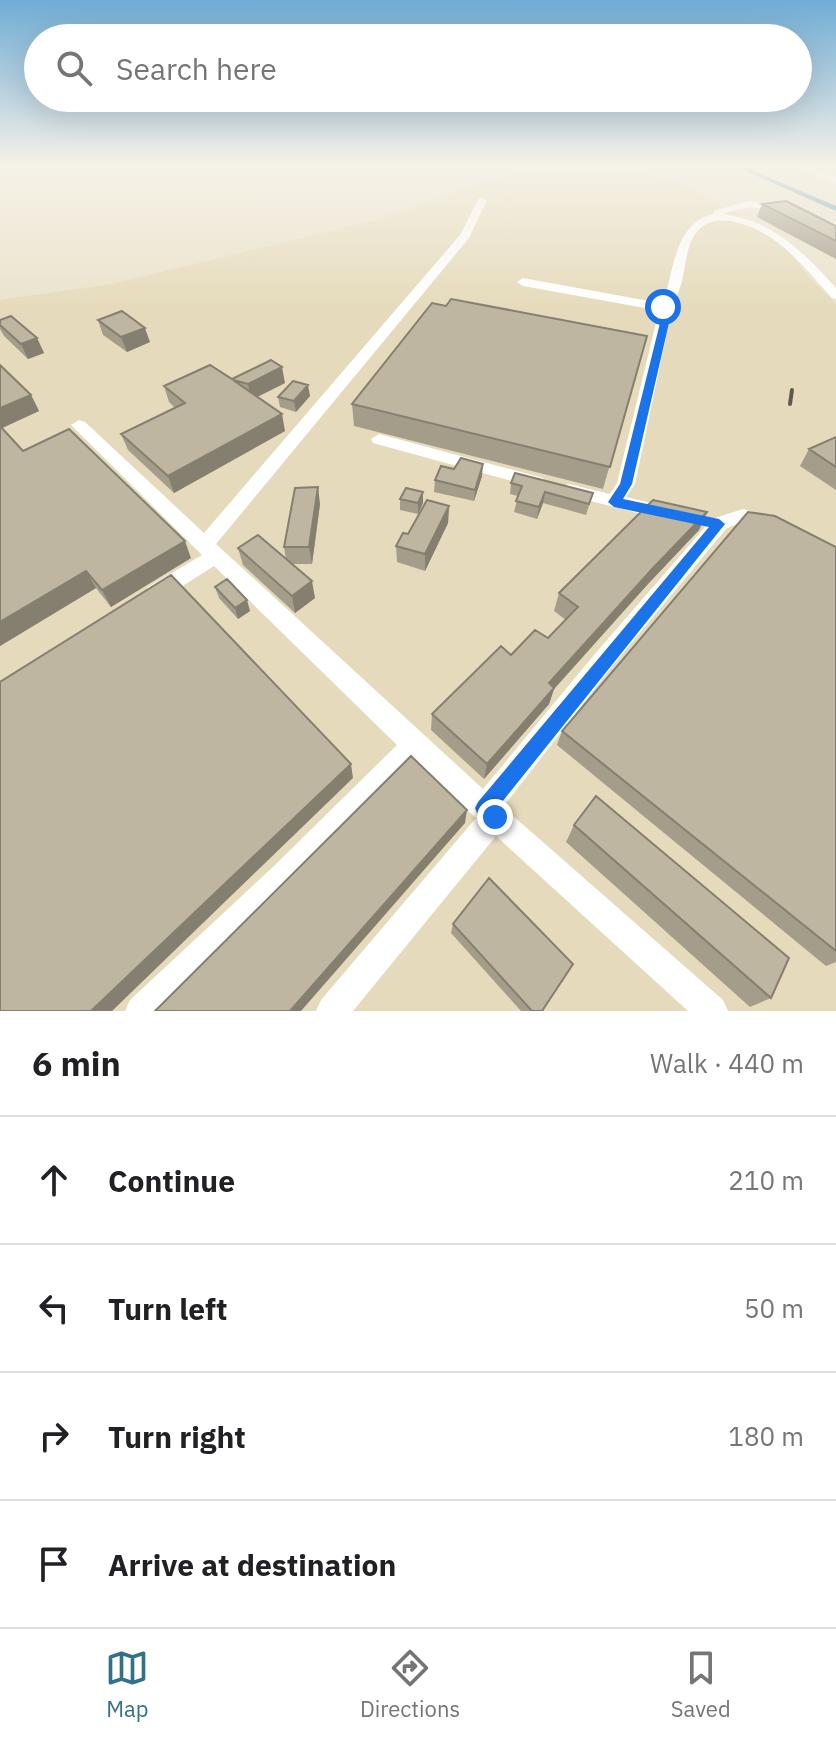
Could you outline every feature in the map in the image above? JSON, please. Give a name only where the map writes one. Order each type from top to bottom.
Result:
[{"type":"lane","points":[[135,606],[211,549],[465,236],[476,212]]},
{"type":"lane","points":[[658,310],[670,302],[689,235],[698,224],[719,212]]},
{"type":"lane","points":[[794,212],[836,228]]},
{"type":"lane","points":[[712,216],[747,220],[776,232],[836,295]]},
{"type":"lane","points":[[523,282],[658,310],[664,318],[626,484],[614,502]]},
{"type":"lane","points":[[79,425],[414,745],[712,1011]]},
{"type":"lane","points":[[379,439],[614,502],[719,524]]},
{"type":"lane","points":[[332,1011],[490,813],[602,662],[719,524],[730,517],[744,515],[787,533]]},
{"type":"lane","points":[[141,1011],[284,876],[414,745]]},
{"type":"shaded area","points":[[399,212],[733,212],[780,238],[807,275],[836,304],[836,1011],[0,1011],[0,300],[112,284]]},
{"type":"building","points":[[778,212],[808,212],[836,226],[836,241]]},
{"type":"building","points":[[451,299],[647,336],[610,467],[352,404],[432,303],[446,306]]},
{"type":"building","points":[[122,311],[145,328],[121,337],[98,320]]},
{"type":"building","points":[[11,316],[37,338],[21,344],[0,325],[0,320]]},
{"type":"building","points":[[271,360],[282,367],[248,384],[233,380],[282,414],[168,476],[121,434],[185,403],[164,386],[210,365],[232,379]]},
{"type":"building","points":[[0,365],[31,395],[0,408]]},
{"type":"building","points":[[293,381],[308,385],[294,401],[278,397]]},
{"type":"building","points":[[0,426],[23,451],[69,429],[185,541],[102,590],[86,571],[0,622]]},
{"type":"building","points":[[836,437],[836,467],[809,449]]},
{"type":"building","points":[[461,458],[483,464],[475,490],[435,480],[441,466],[454,469]]},
{"type":"building","points":[[515,473],[593,493],[589,504],[545,492],[539,507],[516,501],[522,486],[511,483]]},
{"type":"building","points":[[318,487],[309,547],[284,547],[295,488]]},
{"type":"building","points":[[406,488],[423,492],[418,503],[400,499]]},
{"type":"building","points":[[427,500],[449,506],[425,554],[396,546],[403,533],[408,534]]},
{"type":"building","points":[[653,500],[707,512],[549,683],[554,688],[487,764],[432,714],[501,646],[511,655],[535,630],[548,638],[578,607],[559,593]]},
{"type":"building","points":[[748,512],[775,516],[836,547],[836,951],[562,731]]},
{"type":"building","points":[[258,535],[312,581],[292,596],[238,548]]},
{"type":"building","points":[[171,575],[351,764],[91,1011],[0,1011],[0,682]]},
{"type":"building","points":[[227,579],[247,600],[235,608],[215,587]]},
{"type":"building","points":[[411,756],[467,810],[290,1011],[155,1011]]},
{"type":"building","points":[[596,796],[789,958],[771,998],[574,825]]},
{"type":"building","points":[[489,878],[573,964],[542,1011],[532,1011],[453,924]]},
{"type":"railway","points":[[790,404],[792,390]]},
{"type":"route","points":[[495,817],[485,808],[602,662],[719,524],[614,502],[626,484],[663,333],[664,318],[658,310],[663,307]]}]
